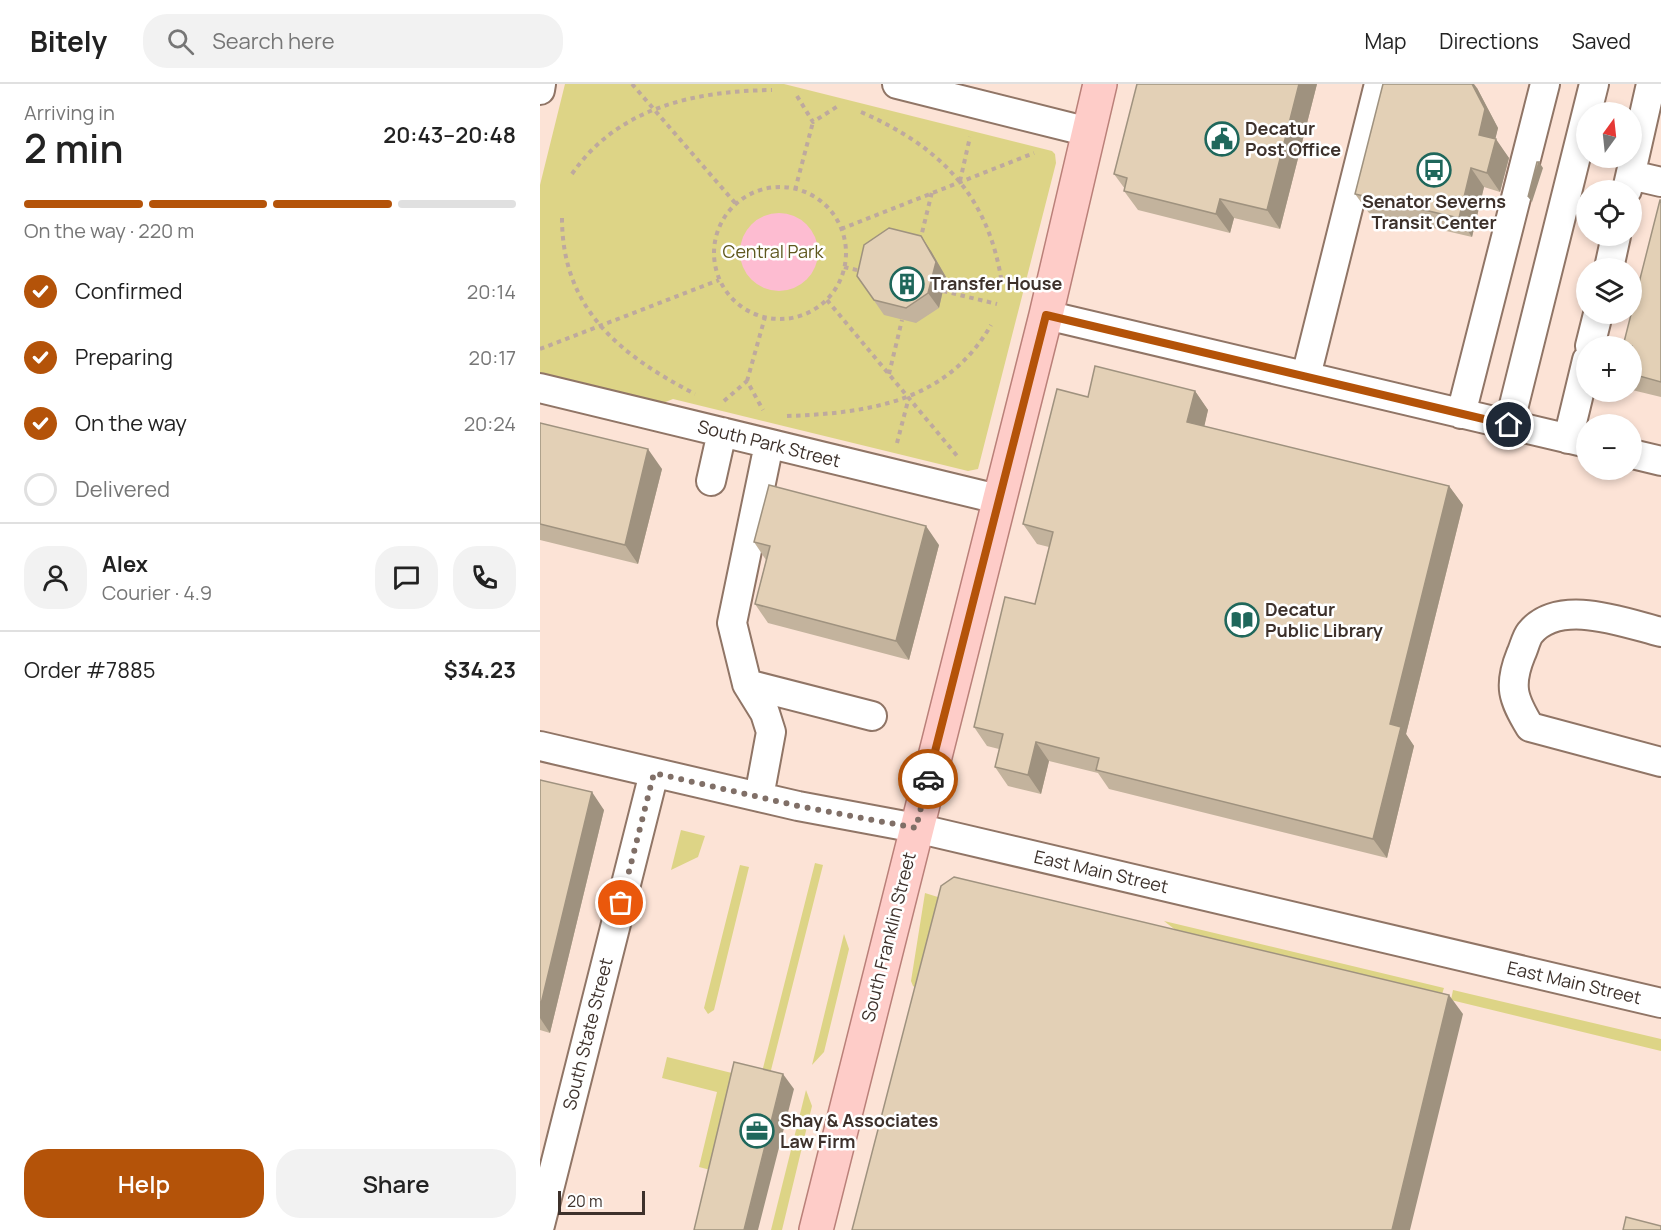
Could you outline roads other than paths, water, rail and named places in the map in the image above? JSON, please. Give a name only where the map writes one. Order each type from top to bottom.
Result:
[{"type":"main road","name":"South Franklin Street","points":[[816,1230],[1046,315],[1100,84]]},
{"type":"street","points":[[540,90],[541,84]]},
{"type":"street","points":[[897,84],[1089,132]]},
{"type":"street","points":[[1306,376],[1379,84]]},
{"type":"street","points":[[1461,414],[1545,84]]},
{"type":"street","points":[[1509,425],[1594,84]]},
{"type":"street","points":[[1630,180],[1651,84]]},
{"type":"street","points":[[1642,183],[1661,182]]},
{"type":"street","points":[[1046,315],[1576,441]]},
{"type":"street","name":"South Park Street","points":[[540,388],[998,499]]},
{"type":"street","points":[[711,481],[722,432]]},
{"type":"street","points":[[759,797],[771,732],[765,713],[747,684],[732,623],[769,444]]},
{"type":"street","points":[[1642,456],[1661,461]]},
{"type":"street","points":[[1661,632],[1588,614],[1554,616],[1530,633],[1516,666],[1514,700],[1530,727],[1661,762]]},
{"type":"street","points":[[747,684],[872,716]]},
{"type":"street","name":"East Main Street","points":[[540,746],[759,797],[916,828],[1661,1004]]},
{"type":"street","name":"South State Street","points":[[540,1225],[654,773]]},
{"type":"place","name":"Decatur Post Office","points":[[1222,139]]},
{"type":"place","name":"Senator Severns Transit Center","points":[[1434,170]]},
{"type":"place","name":"Transfer House","points":[[907,284]]},
{"type":"place","name":"Decatur Public Library","points":[[1242,620]]},
{"type":"place","name":"Shay & Associates Law Firm","points":[[757,1131]]},
{"type":"park label","name":"Central Park","points":[[773,252]]}]
